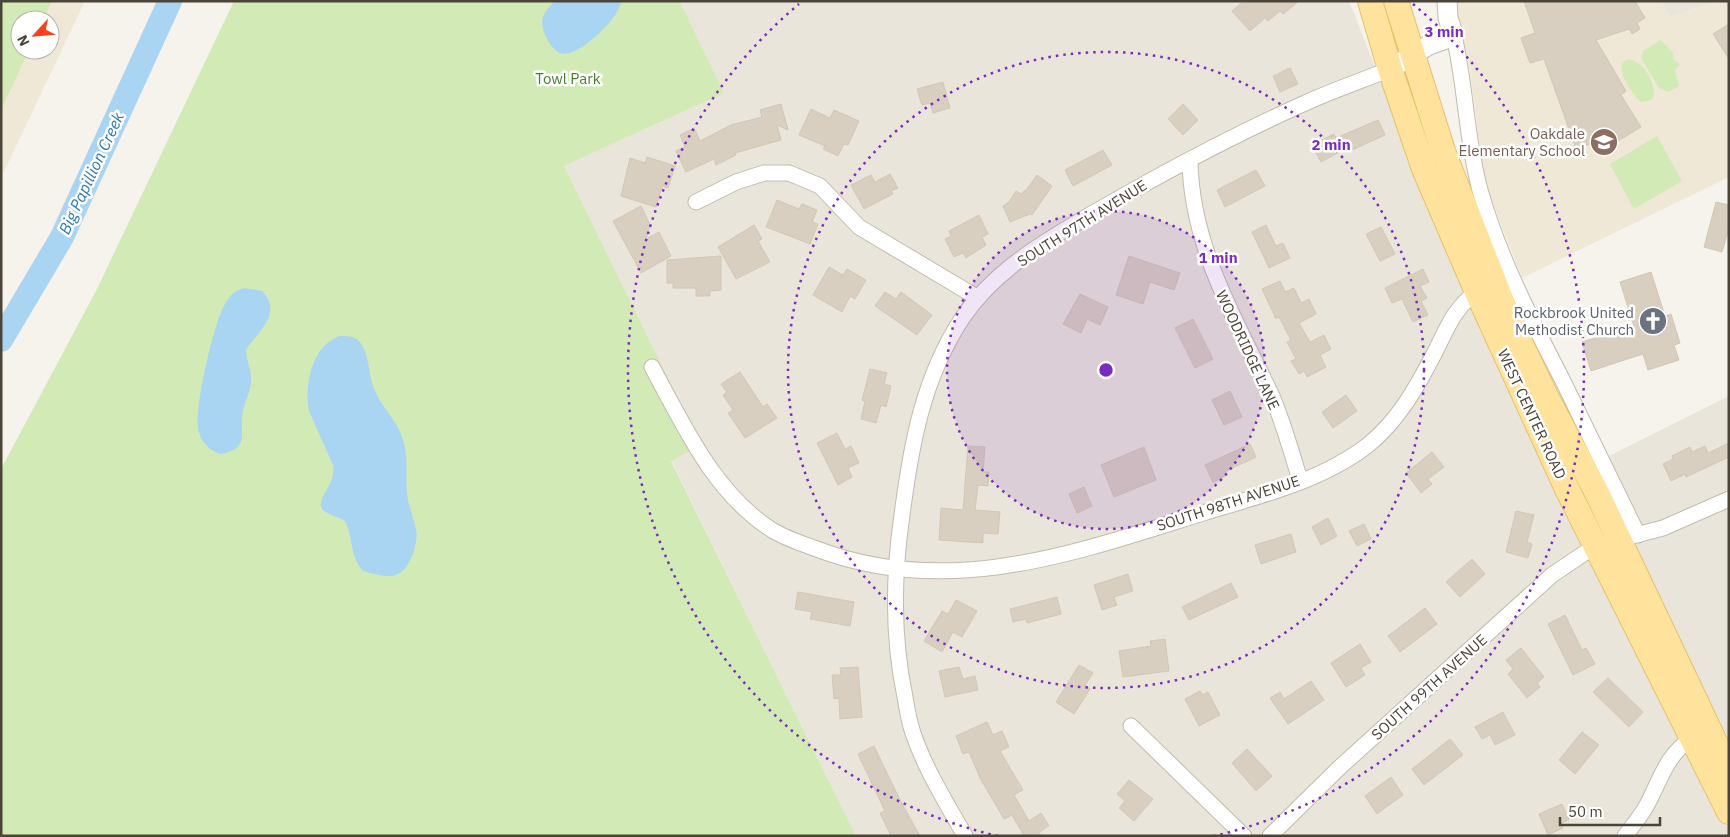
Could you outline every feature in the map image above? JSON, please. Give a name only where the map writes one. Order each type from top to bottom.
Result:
[{"type":"main road","name":"WEST CENTER ROAD","points":[[1370,1],[1390,69],[1424,169],[1477,292],[1595,546],[1729,812]]},
{"type":"main road","name":"WEST CENTER ROAD","points":[[1396,1],[1443,151],[1501,300],[1522,348],[1628,537],[1729,771]]},
{"type":"main road","points":[[1595,546],[1628,537]]},
{"type":"street","points":[[1447,1],[1448,18],[1460,64],[1472,154],[1491,221],[1524,306],[1628,537],[1663,528],[1729,499]]},
{"type":"street","name":"SOUTH 97TH AVENUE","points":[[965,836],[930,773],[912,732],[898,665],[894,620],[896,568],[908,466],[919,412],[942,353],[964,316],[988,285],[1060,233],[1190,160],[1304,104],[1390,69],[1412,54],[1454,36]]},
{"type":"street","name":"WOODRIDGE LANE","points":[[1190,160],[1192,199],[1208,262],[1271,396],[1300,480]]},
{"type":"street","points":[[696,202],[736,182],[764,173],[789,173],[820,186],[860,227],[978,298]]},
{"type":"street","name":"SOUTH 98TH AVENUE","points":[[652,367],[690,436],[726,490],[745,510],[782,536],[860,564],[896,568],[968,570],[1025,564],[1106,543],[1300,480],[1348,459],[1386,428],[1414,389],[1458,308],[1477,292]]},
{"type":"street","name":"SOUTH 99TH AVENUE","points":[[1270,836],[1339,768],[1552,575],[1595,546]]},
{"type":"street","points":[[1131,726],[1244,836]]},
{"type":"street","points":[[1625,836],[1647,805],[1670,759],[1677,750],[1692,739]]},
{"type":"shaded area","points":[[1,1],[85,1],[60,54],[60,10],[10,10],[10,60],[57,60],[1,178]]},
{"type":"shaded area","points":[[680,1],[1349,1],[1401,132],[1511,386],[1729,830],[1729,836],[856,836],[671,460],[701,445],[564,166],[724,93]]},
{"type":"shaded area","name":"Oakdale Elementary School","points":[[1454,1],[1661,1],[1669,17],[1718,1],[1729,1],[1729,177],[1522,278],[1490,196],[1483,168],[1468,58],[1458,26]]},
{"type":"shaded area","points":[[1661,1],[1718,1],[1669,17]]},
{"type":"shaded area","points":[[1729,396],[1729,739],[1593,464]]},
{"type":"green space","points":[[1,1],[52,1],[48,10],[10,10],[10,60],[24,60],[1,110]]},
{"type":"green space","name":"Towl Park","points":[[234,1],[680,1],[724,93],[564,166],[701,445],[671,461],[856,836],[1,836],[1,469],[97,289]]},
{"type":"green space","points":[[1661,40],[1673,53],[1674,60],[1680,64],[1675,70],[1679,86],[1669,92],[1659,88],[1641,58],[1643,51]]},
{"type":"green space","points":[[1626,60],[1638,63],[1648,74],[1654,88],[1652,100],[1641,102],[1631,89],[1622,69],[1622,64]]},
{"type":"green space","points":[[1657,136],[1682,181],[1634,209],[1610,164]]},
{"type":"water","points":[[555,1],[622,1],[609,23],[597,35],[573,52],[566,54],[556,51],[544,32],[542,21],[544,15]]},
{"type":"water","points":[[245,288],[262,291],[268,299],[270,315],[246,350],[251,382],[243,411],[240,444],[237,448],[221,454],[209,448],[200,436],[198,427],[199,401],[211,345],[225,304],[238,290]]},
{"type":"water","points":[[340,336],[354,338],[362,345],[367,357],[375,391],[398,427],[405,446],[406,486],[417,533],[413,553],[408,565],[403,571],[392,576],[363,571],[356,560],[345,521],[325,512],[321,506],[323,496],[332,479],[333,465],[309,411],[309,378],[312,367],[323,348],[330,341]]},
{"type":"building","points":[[1244,1],[1299,1],[1283,14],[1280,11],[1268,21],[1265,18],[1250,31],[1232,11]]},
{"type":"building","points":[[1524,1],[1635,1],[1645,18],[1637,23],[1640,29],[1632,34],[1629,29],[1596,40],[1626,91],[1621,95],[1641,127],[1618,141],[1615,136],[1595,148],[1593,143],[1576,149],[1544,59],[1530,63],[1521,38],[1535,33]]},
{"type":"building","points":[[1729,24],[1729,59],[1713,34]]},
{"type":"building","points":[[1290,68],[1298,84],[1280,92],[1273,76]]},
{"type":"building","points":[[943,82],[950,108],[933,113],[930,103],[922,105],[917,89]]},
{"type":"building","points":[[781,104],[788,130],[777,125],[781,140],[735,153],[736,155],[716,165],[714,159],[686,172],[676,151],[685,147],[680,135],[694,128],[700,141],[731,125],[762,117],[760,110]]},
{"type":"building","points":[[1183,104],[1198,120],[1183,135],[1168,119]]},
{"type":"building","points":[[811,109],[830,118],[834,110],[859,121],[848,145],[844,144],[838,156],[823,149],[825,146],[799,135]]},
{"type":"building","points":[[1378,120],[1385,135],[1352,150],[1351,146],[1321,162],[1312,145],[1334,134],[1336,138]]},
{"type":"building","points":[[1103,150],[1112,165],[1073,186],[1065,170]]},
{"type":"building","points":[[647,157],[675,166],[668,188],[662,186],[656,207],[621,196],[630,158],[645,163]]},
{"type":"building","points":[[1256,170],[1265,186],[1225,207],[1217,190]]},
{"type":"building","points":[[890,174],[898,188],[891,191],[893,194],[864,209],[851,185],[871,175],[875,182]]},
{"type":"building","points":[[1037,175],[1052,186],[1032,215],[1030,214],[1010,222],[1003,206],[1009,202],[1016,191],[1021,194],[1027,189]]},
{"type":"building","points":[[777,200],[799,209],[802,204],[817,210],[812,222],[818,224],[810,244],[766,227]]},
{"type":"building","points":[[1716,202],[1729,205],[1729,228],[1722,252],[1704,247]]},
{"type":"building","points":[[641,206],[650,225],[646,239],[659,232],[671,256],[641,273],[613,221]]},
{"type":"building","points":[[979,215],[988,234],[982,237],[986,245],[966,258],[963,253],[954,257],[945,239],[951,236],[949,231]]},
{"type":"building","points":[[754,225],[762,239],[758,241],[770,262],[736,279],[718,247]]},
{"type":"building","points":[[1266,225],[1276,246],[1283,243],[1290,258],[1269,268],[1252,232]]},
{"type":"building","points":[[1381,227],[1395,254],[1380,261],[1366,234]]},
{"type":"building","points":[[721,256],[721,290],[710,291],[710,296],[696,296],[696,288],[673,288],[673,283],[667,283],[667,260]]},
{"type":"building","points":[[1129,256],[1180,273],[1174,290],[1150,282],[1143,304],[1116,295]]},
{"type":"building","points":[[829,267],[843,275],[847,269],[866,280],[855,299],[850,296],[842,312],[813,295]]},
{"type":"building","points":[[1423,269],[1429,282],[1420,286],[1427,298],[1421,301],[1428,315],[1413,322],[1402,299],[1392,303],[1385,288]]},
{"type":"building","name":"Rockbrook United Methodist Church","points":[[1651,272],[1665,316],[1671,314],[1680,343],[1674,345],[1679,360],[1648,370],[1643,354],[1591,371],[1582,342],[1634,326],[1620,282]]},
{"type":"building","points":[[1280,281],[1285,292],[1294,288],[1301,303],[1309,299],[1316,314],[1299,323],[1310,342],[1324,335],[1331,349],[1320,355],[1326,367],[1307,377],[1304,371],[1299,374],[1291,361],[1296,359],[1287,342],[1291,340],[1279,317],[1276,319],[1262,289]]},
{"type":"building","points":[[885,292],[896,299],[901,292],[932,315],[917,335],[875,306]]},
{"type":"building","points":[[1080,294],[1108,307],[1100,325],[1087,319],[1081,333],[1063,324]]},
{"type":"building","points":[[1193,319],[1213,359],[1195,368],[1175,328]]},
{"type":"building","points":[[870,369],[887,373],[884,384],[891,386],[886,407],[881,405],[876,423],[861,419],[865,401],[862,400]]},
{"type":"building","points":[[740,372],[763,407],[767,404],[777,418],[745,438],[728,413],[733,410],[723,395],[727,392],[721,384]]},
{"type":"building","points":[[1230,391],[1242,417],[1224,425],[1212,400]]},
{"type":"building","points":[[1346,395],[1357,411],[1333,428],[1322,412]]},
{"type":"building","points":[[837,433],[845,449],[851,446],[859,463],[848,468],[852,477],[838,485],[817,443]]},
{"type":"building","points":[[1729,443],[1729,457],[1686,477],[1685,474],[1671,481],[1663,464],[1673,459],[1672,456],[1690,447],[1692,452],[1705,446],[1708,453]]},
{"type":"building","points":[[1250,444],[1256,457],[1224,472],[1226,476],[1213,482],[1205,465]]},
{"type":"building","points":[[968,446],[985,447],[983,472],[989,472],[988,486],[978,485],[975,510],[1000,512],[998,534],[983,533],[983,543],[939,540],[941,508],[963,510]]},
{"type":"building","points":[[1144,447],[1156,480],[1114,497],[1101,465]]},
{"type":"building","points":[[1432,452],[1444,467],[1428,479],[1432,484],[1421,493],[1406,473]]},
{"type":"building","points":[[1084,487],[1092,506],[1077,513],[1069,494]]},
{"type":"building","points":[[1516,511],[1534,515],[1527,542],[1532,544],[1528,558],[1506,552]]},
{"type":"building","points":[[1328,518],[1337,536],[1321,545],[1312,527]]},
{"type":"building","points":[[1364,524],[1371,539],[1357,546],[1349,531]]},
{"type":"building","points":[[1291,534],[1296,552],[1261,564],[1255,545]]},
{"type":"building","points":[[1472,559],[1485,574],[1460,597],[1446,582]]},
{"type":"building","points":[[1128,574],[1133,591],[1114,597],[1117,605],[1102,610],[1094,585]]},
{"type":"building","points":[[1231,583],[1238,597],[1189,620],[1182,607]]},
{"type":"building","points":[[798,592],[854,602],[850,626],[810,619],[812,612],[795,609]]},
{"type":"building","points":[[1057,597],[1061,614],[1027,623],[1026,619],[1013,622],[1010,609]]},
{"type":"building","points":[[956,600],[977,611],[962,637],[953,632],[942,652],[924,641],[942,611],[948,614]]},
{"type":"building","points":[[1425,608],[1437,624],[1400,652],[1388,636]]},
{"type":"building","points":[[1565,615],[1582,650],[1586,648],[1595,664],[1573,675],[1548,624]]},
{"type":"building","points":[[1165,639],[1169,671],[1123,677],[1119,651],[1151,646],[1150,641]]},
{"type":"building","points":[[1360,644],[1371,662],[1361,668],[1365,675],[1346,687],[1331,663]]},
{"type":"building","points":[[1521,648],[1544,677],[1537,683],[1540,687],[1527,698],[1508,674],[1513,669],[1506,660]]},
{"type":"building","points":[[1079,665],[1093,673],[1085,685],[1090,689],[1074,714],[1056,702]]},
{"type":"building","points":[[858,667],[862,717],[840,719],[839,698],[834,699],[832,675],[841,675],[840,668]]},
{"type":"building","points":[[959,667],[963,679],[975,676],[978,690],[945,697],[939,671]]},
{"type":"building","points":[[1608,678],[1643,712],[1629,727],[1593,692]]},
{"type":"building","points":[[1311,681],[1324,700],[1288,724],[1270,698],[1280,692],[1284,699]]},
{"type":"building","points":[[1200,691],[1203,695],[1208,692],[1220,715],[1199,726],[1185,699]]},
{"type":"building","points":[[1503,712],[1515,735],[1495,745],[1490,735],[1482,739],[1475,727]]},
{"type":"building","points":[[987,722],[993,735],[1002,731],[1009,747],[1000,751],[1023,790],[1014,795],[1029,821],[1041,813],[1049,826],[1039,832],[1041,836],[1024,836],[1012,815],[1004,819],[980,778],[969,752],[963,754],[956,736]]},
{"type":"building","points":[[1582,732],[1599,745],[1575,774],[1559,760]]},
{"type":"building","points":[[1450,739],[1463,755],[1424,785],[1412,769]]},
{"type":"building","points":[[874,746],[920,836],[891,836],[880,813],[885,811],[858,754]]},
{"type":"building","points":[[1247,749],[1272,776],[1256,791],[1232,763]]},
{"type":"building","points":[[1391,777],[1403,795],[1377,814],[1365,796]]},
{"type":"building","points":[[1129,780],[1153,799],[1134,821],[1119,808],[1125,801],[1117,794]]},
{"type":"building","points":[[1562,804],[1569,820],[1561,823],[1563,828],[1548,835],[1539,814]]},
{"type":"waterway","name":"Big Papillion Creek","points":[[1,340],[62,237],[170,1]]},
{"type":"place","name":"Oakdale Elementary School","points":[[1604,142]]},
{"type":"place","name":"Rockbrook United Methodist Church","points":[[1653,321]]}]
